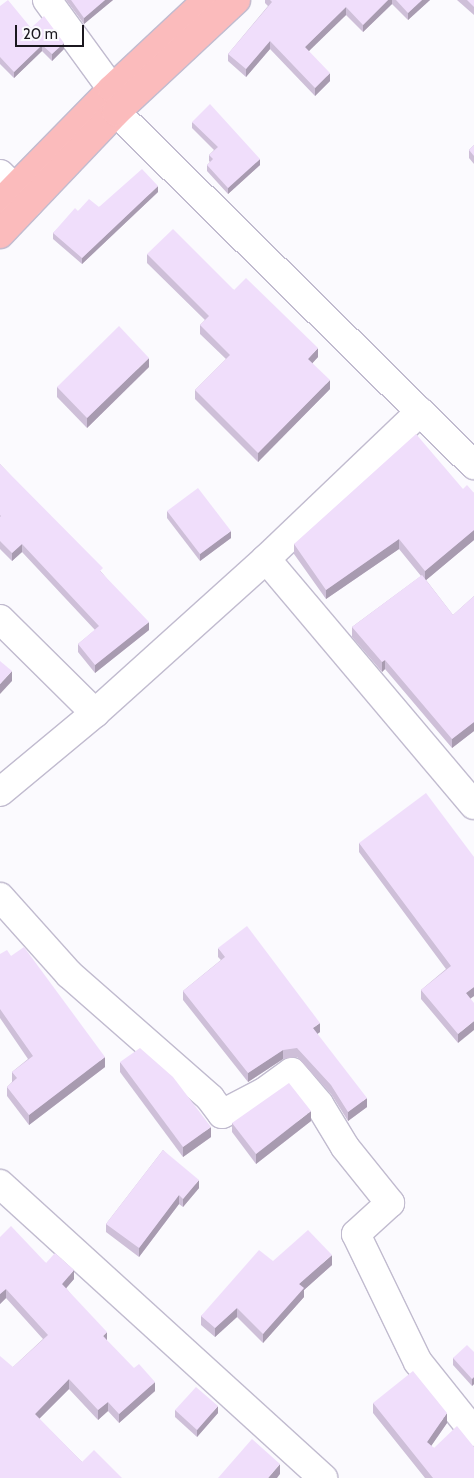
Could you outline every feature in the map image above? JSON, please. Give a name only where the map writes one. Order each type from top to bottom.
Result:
[{"type":"main road","points":[[114,100],[207,0]]},
{"type":"main road","points":[[0,234],[11,192],[114,100],[236,0]]},
{"type":"street","points":[[47,0],[114,100],[474,465]]},
{"type":"street","points":[[0,792],[95,713],[266,559],[420,412]]},
{"type":"street","points":[[266,559],[474,805]]},
{"type":"street","points":[[0,619],[95,713]]},
{"type":"street","points":[[0,897],[69,974],[210,1098],[222,1114],[264,1092],[292,1072],[319,1104],[344,1147],[390,1203],[356,1234],[418,1362],[474,1432]]},
{"type":"street","points":[[0,1184],[316,1476]]},
{"type":"building","points":[[8,0],[31,28],[44,16],[64,43],[52,54],[42,45],[14,72],[0,57],[0,6]]},
{"type":"building","points":[[71,0],[105,0],[84,18]]},
{"type":"building","points":[[270,0],[388,0],[363,25],[346,7],[305,47],[330,73],[315,88],[270,41],[246,69],[228,54],[272,2]]},
{"type":"building","points":[[396,0],[422,0],[408,13]]},
{"type":"building","points":[[467,0],[474,0],[474,7]]},
{"type":"building","points":[[210,104],[260,159],[228,188],[207,165],[213,159],[209,155],[218,147],[192,122]]},
{"type":"building","points":[[474,145],[474,156],[469,150]]},
{"type":"building","points":[[142,169],[158,186],[82,258],[53,233],[75,208],[78,211],[89,199],[99,207]]},
{"type":"building","points":[[173,229],[234,290],[246,278],[318,348],[308,359],[330,380],[258,453],[195,390],[230,355],[200,325],[209,316],[147,254]]},
{"type":"building","points":[[119,326],[149,358],[87,418],[57,387]]},
{"type":"building","points":[[416,434],[463,489],[467,485],[474,493],[474,530],[425,571],[399,539],[326,590],[294,544]]},
{"type":"building","points":[[0,464],[103,568],[100,571],[149,622],[95,665],[78,644],[99,626],[22,544],[12,553],[0,541]]},
{"type":"building","points":[[198,488],[231,531],[200,554],[167,511]]},
{"type":"building","points":[[422,575],[453,615],[474,596],[474,722],[452,739],[385,660],[382,662],[352,627]]},
{"type":"building","points":[[0,661],[12,671],[0,684]]},
{"type":"building","points":[[426,793],[474,857],[474,987],[466,993],[474,1003],[474,1021],[458,1034],[421,990],[451,966],[359,843]]},
{"type":"building","points":[[247,926],[320,1023],[313,1028],[367,1098],[348,1112],[331,1085],[297,1048],[283,1050],[248,1073],[183,991],[225,957],[218,948]]},
{"type":"building","points":[[24,947],[105,1057],[29,1115],[7,1087],[17,1078],[12,1072],[33,1056],[0,1009],[0,954],[7,950],[11,956]]},
{"type":"building","points":[[140,1048],[173,1077],[211,1127],[183,1147],[120,1062]]},
{"type":"building","points":[[289,1083],[311,1111],[256,1154],[232,1123]]},
{"type":"building","points":[[163,1150],[199,1180],[183,1199],[179,1195],[139,1248],[106,1224]]},
{"type":"building","points":[[11,1226],[46,1263],[55,1253],[74,1270],[62,1284],[107,1332],[103,1336],[134,1368],[139,1364],[155,1382],[119,1414],[108,1402],[98,1410],[69,1379],[35,1414],[82,1462],[94,1450],[122,1478],[0,1478],[0,1356],[13,1367],[48,1335],[6,1289],[0,1294],[0,1237]]},
{"type":"building","points":[[308,1230],[332,1255],[299,1284],[304,1288],[263,1334],[237,1308],[215,1328],[201,1316],[259,1250],[273,1261]]},
{"type":"building","points":[[467,1345],[474,1352],[474,1377],[472,1379],[453,1358]]},
{"type":"building","points":[[413,1371],[447,1413],[427,1442],[434,1448],[457,1426],[474,1447],[474,1478],[433,1478],[373,1403]]},
{"type":"building","points":[[196,1387],[218,1406],[197,1430],[175,1410]]},
{"type":"building","points":[[252,1439],[280,1464],[268,1478],[218,1478]]}]
